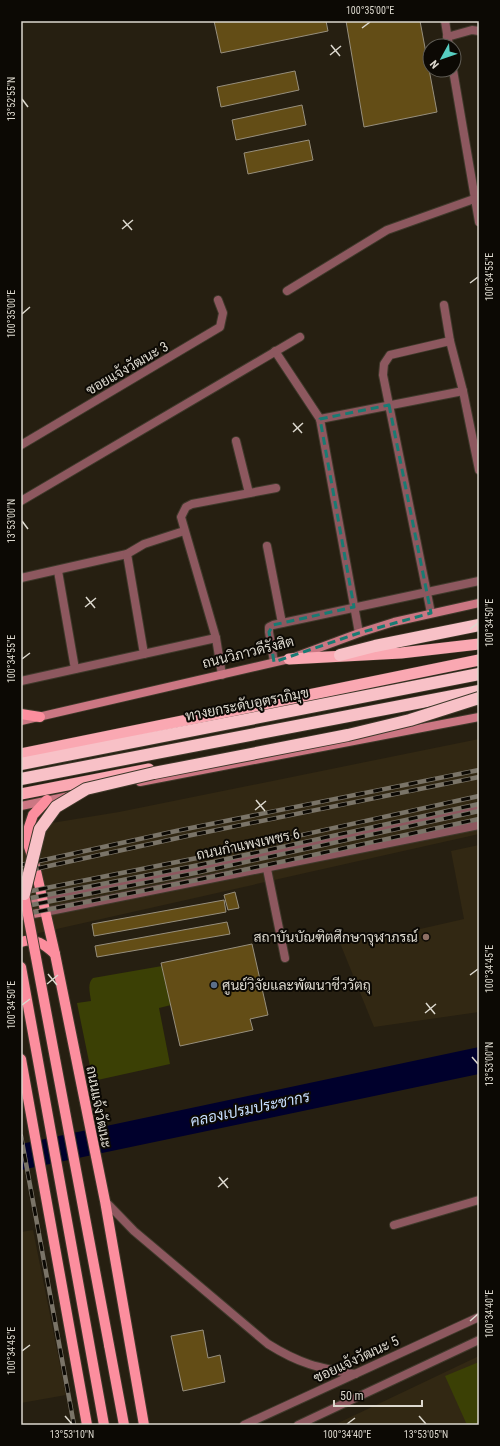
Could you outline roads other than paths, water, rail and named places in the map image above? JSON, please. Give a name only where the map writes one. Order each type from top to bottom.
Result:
[{"type":"highway","points":[[340,655],[375,646],[479,625]]},
{"type":"highway","points":[[289,659],[340,655],[401,653],[479,644]]},
{"type":"highway","points":[[21,754],[479,660]]},
{"type":"highway","name":"ทางยกระดับอุตราภิมุข","points":[[21,764],[479,674]]},
{"type":"highway","points":[[21,779],[479,691]]},
{"type":"highway","points":[[22,898],[40,829],[56,807],[86,789],[154,773],[348,735],[410,720],[479,698]]},
{"type":"highway","points":[[21,794],[479,703]]},
{"type":"main road","name":"ถนนวิภาวดีรังสิต","points":[[21,721],[289,659],[359,633],[431,613],[479,603]]},
{"type":"main road","points":[[21,714],[40,717]]},
{"type":"main road","points":[[21,806],[479,717]]},
{"type":"main road","name":"ถนนแจ้งวัฒนะ","points":[[47,800],[33,815],[29,827],[28,847],[55,954],[105,1201],[144,1425]]},
{"type":"main road","points":[[21,881],[22,898],[124,1425]]},
{"type":"main road","name":"ถนนกำแพงเพชร 6","points":[[22,898],[42,898]]},
{"type":"main road","name":"ถนนกำแพงเพชร 6","points":[[21,916],[45,912]]},
{"type":"main road","points":[[21,942],[40,942],[55,954]]},
{"type":"main road","points":[[21,967],[104,1425]]},
{"type":"main road","points":[[21,1058],[87,1425]]},
{"type":"street","points":[[444,21],[447,37],[472,30],[479,31]]},
{"type":"street","points":[[454,78],[479,222]]},
{"type":"street","points":[[287,291],[387,230],[474,199]]},
{"type":"street","name":"ซอยแจ้งวัฒนะ 3","points":[[21,445],[220,327],[223,313],[218,300]]},
{"type":"street","points":[[444,305],[450,342],[477,452],[479,470]]},
{"type":"street","points":[[21,501],[300,337]]},
{"type":"street","points":[[431,613],[383,375],[384,364],[390,355],[450,342]]},
{"type":"street","points":[[275,351],[320,419],[359,633]]},
{"type":"street","points":[[320,419],[463,391]]},
{"type":"street","points":[[236,441],[249,493]]},
{"type":"street","points":[[222,675],[216,638],[181,517],[186,508],[192,504],[276,488]]},
{"type":"street","points":[[21,578],[58,571],[127,554],[144,544],[184,531]]},
{"type":"street","points":[[267,546],[282,623]]},
{"type":"street","points":[[127,554],[144,654]]},
{"type":"street","points":[[58,571],[75,669]]},
{"type":"street","points":[[274,662],[269,627],[354,607],[479,581]]},
{"type":"street","points":[[21,681],[216,638]]},
{"type":"street","name":"ถนนกำแพงเพชร 6","points":[[42,898],[186,871],[479,808]]},
{"type":"street","name":"ถนนกำแพงเพชร 6","points":[[45,912],[267,869],[479,825]]},
{"type":"street","points":[[267,869],[285,958]]},
{"type":"street","points":[[394,1225],[479,1200]]},
{"type":"street","points":[[105,1201],[134,1231],[268,1344],[290,1358],[314,1367],[355,1374]]},
{"type":"street","name":"ซอยแจ้งวัฒนะ 5","points":[[244,1425],[479,1317]]},
{"type":"street","points":[[298,1425],[479,1340]]},
{"type":"water","name":"คลองเปรมประชากร","points":[[479,1047],[479,1074],[21,1170],[21,1144]]},
{"type":"railway","points":[[21,865],[176,831],[479,770]]},
{"type":"railway","points":[[21,872],[187,836],[479,777]]},
{"type":"railway","points":[[21,893],[197,858],[479,796]]},
{"type":"railway","points":[[21,900],[199,865],[479,804]]},
{"type":"railway","points":[[21,907],[200,872],[479,811]]},
{"type":"railway","points":[[21,915],[202,879],[479,819]]},
{"type":"railway","points":[[21,1136],[74,1425]]},
{"type":"place","name":"สถาบันบัณฑิตศึกษาจุฬาภรณ์","points":[[426,937]]},
{"type":"place","name":"ศูนย์วิจัยและพัฒนาชีววัตถุ","points":[[214,985]]}]
